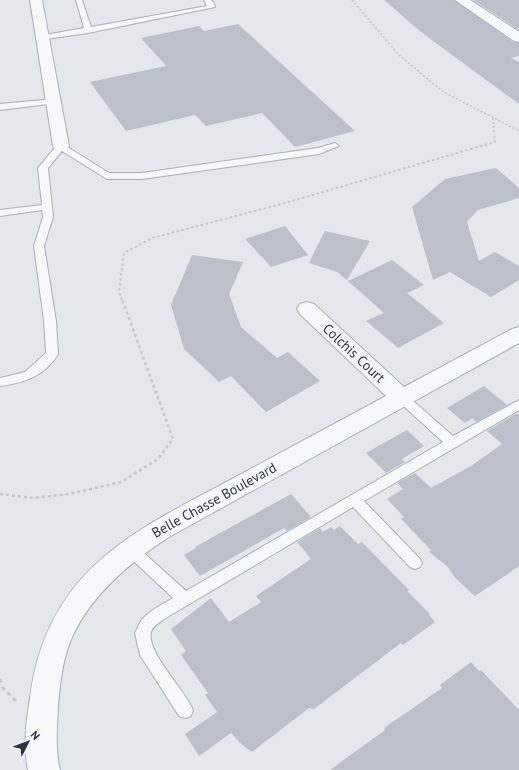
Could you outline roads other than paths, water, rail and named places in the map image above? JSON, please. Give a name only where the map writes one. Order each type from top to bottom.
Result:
[{"type":"street","points":[[36,0],[61,146]]},
{"type":"street","points":[[461,0],[519,38]]},
{"type":"street","name":"Colchis Court","points":[[307,309],[401,397]]},
{"type":"street","name":"Belle Chasse Boulevard","points":[[44,770],[42,763],[42,726],[45,685],[64,625],[89,589],[130,549],[160,529],[519,334]]},
{"type":"lane","points":[[79,0],[88,30]]},
{"type":"lane","points":[[43,38],[211,7],[211,3],[208,0]]},
{"type":"lane","points":[[0,107],[54,101]]},
{"type":"lane","points":[[0,382],[22,379],[40,368],[52,354],[50,321],[39,246],[48,217],[43,168],[61,146],[107,176],[142,176],[319,151],[335,146]]},
{"type":"lane","points":[[0,213],[47,207]]},
{"type":"lane","points":[[401,397],[452,443]]},
{"type":"lane","points":[[185,710],[145,650],[143,633],[147,624],[159,614],[519,404]]},
{"type":"lane","points":[[355,500],[415,563]]},
{"type":"lane","points":[[130,549],[185,599]]}]
